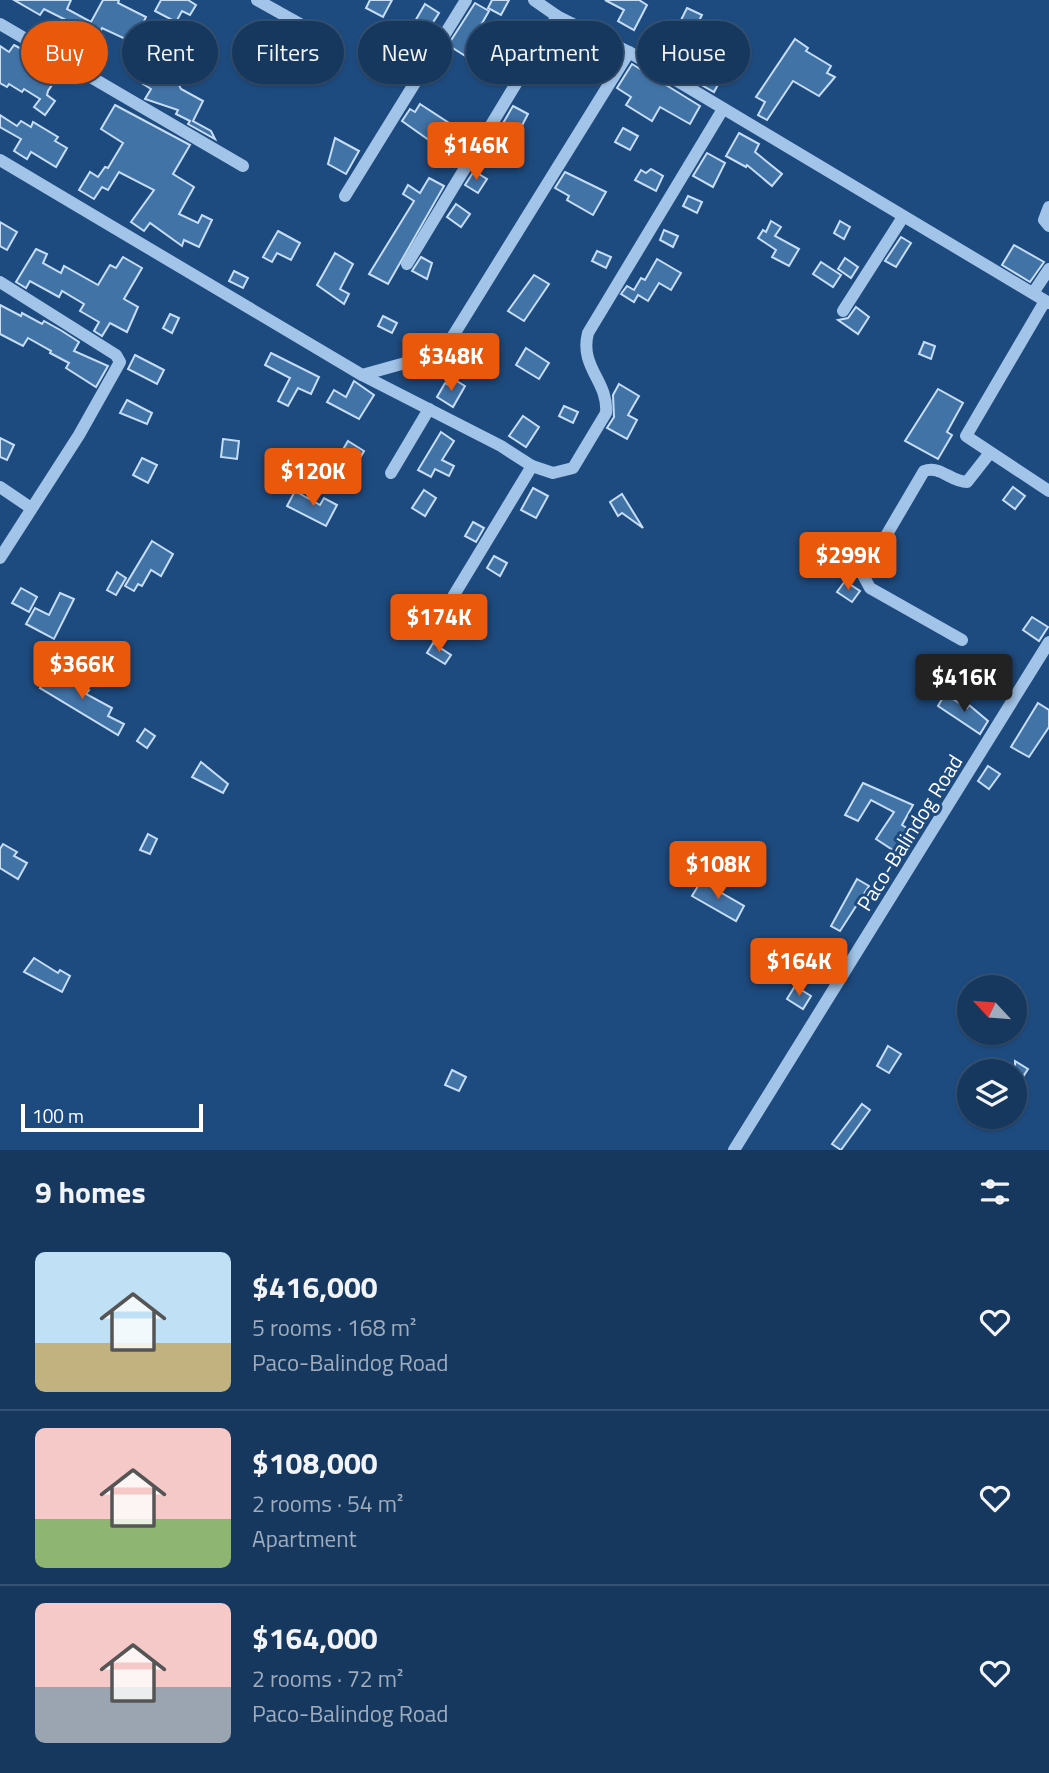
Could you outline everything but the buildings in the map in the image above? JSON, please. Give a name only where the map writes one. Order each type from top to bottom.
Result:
[{"type":"street","points":[[257,0],[295,21]]},
{"type":"street","points":[[345,196],[466,0]]},
{"type":"street","points":[[534,0],[557,16],[629,52],[1042,299]]},
{"type":"street","points":[[407,264],[557,16]]},
{"type":"street","points":[[0,24],[243,166]]},
{"type":"street","points":[[362,375],[434,355],[458,331],[629,52]]},
{"type":"street","points":[[0,160],[362,375],[532,466],[553,473],[573,468],[603,423],[607,405],[584,353],[588,333],[723,109]]},
{"type":"street","points":[[1049,207],[1044,220],[1049,226]]},
{"type":"street","points":[[843,312],[903,217]]},
{"type":"street","points":[[1049,269],[1042,299],[966,433],[968,440],[1049,491]]},
{"type":"street","points":[[0,283],[116,355],[120,362],[79,436],[0,558]]},
{"type":"street","points":[[391,473],[429,409]]},
{"type":"street","points":[[962,640],[870,588],[863,575],[924,471],[936,470],[957,481],[967,482],[989,454]]},
{"type":"street","points":[[434,628],[532,466]]},
{"type":"street","points":[[0,486],[31,508]]},
{"type":"street","name":"Paco-Balindog Road","points":[[734,1150],[1049,642]]}]
